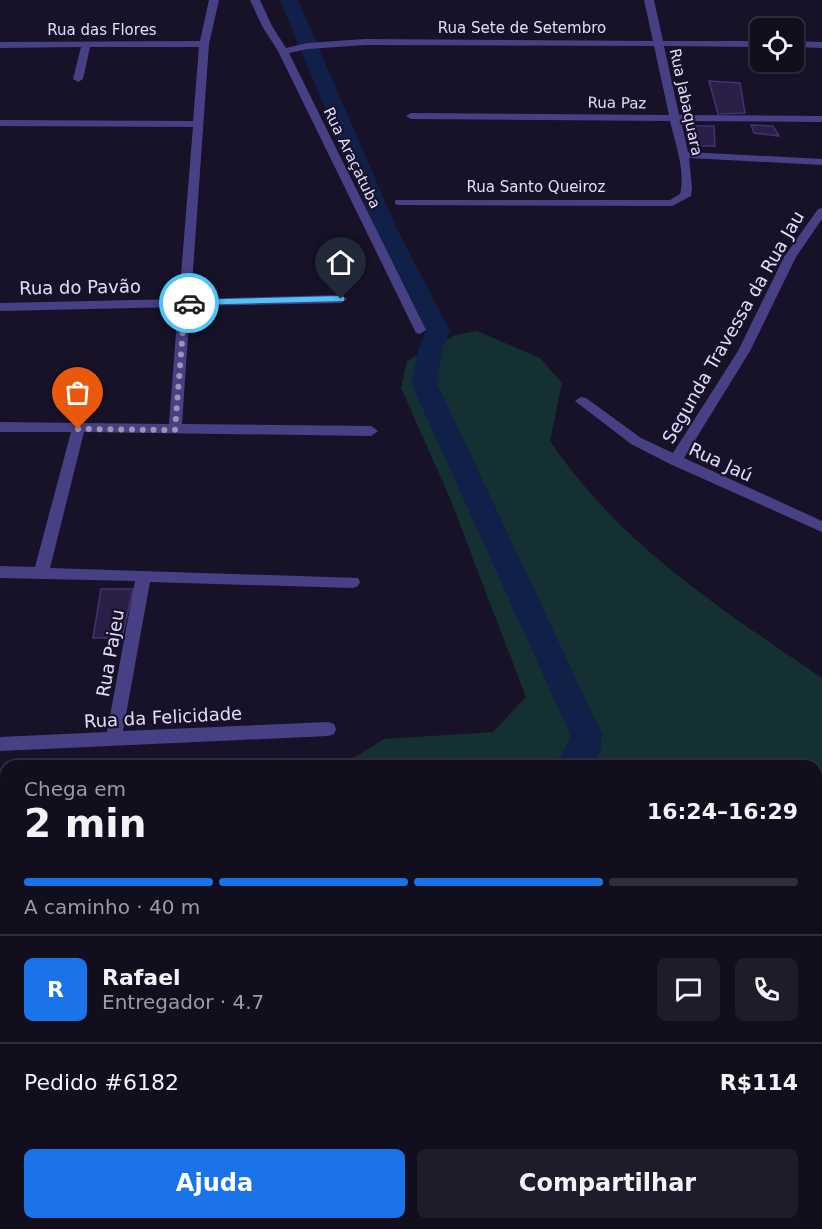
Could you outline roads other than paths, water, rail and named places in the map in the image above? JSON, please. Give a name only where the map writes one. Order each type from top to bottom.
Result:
[{"type":"street","points":[[175,430],[200,124],[204,44],[214,0]]},
{"type":"street","name":"Rua Araçatuba","points":[[255,0],[267,26],[283,51],[420,330]]},
{"type":"street","name":"Rua Jabaquara","points":[[649,0],[683,155],[687,188],[686,196],[672,203]]},
{"type":"street","name":"Rua Sete de Setembro","points":[[283,51],[308,46],[365,42],[750,44]]},
{"type":"street","name":"Rua das Flores","points":[[0,45],[204,44]]},
{"type":"street","points":[[804,44],[822,45]]},
{"type":"street","points":[[78,79],[86,45]]},
{"type":"street","name":"Rua Paz","points":[[411,116],[822,119]]},
{"type":"street","points":[[0,123],[200,124]]},
{"type":"street","points":[[683,155],[822,162]]},
{"type":"street","name":"Rua Santo Queiroz","points":[[399,202],[672,203]]},
{"type":"street","name":"Segunda Travessa da Rua Jau","points":[[675,461],[744,351],[790,257],[822,211]]},
{"type":"street","name":"Rua do Pavão","points":[[0,308],[341,299]]},
{"type":"street","name":"Rua Jaú","points":[[581,401],[636,441],[822,527]]},
{"type":"street","points":[[0,427],[371,431]]},
{"type":"street","points":[[41,573],[78,429]]},
{"type":"street","points":[[0,572],[353,582]]},
{"type":"street","name":"Rua Pajeu","points":[[114,739],[144,575]]},
{"type":"street","name":"Rua da Felicidade","points":[[0,744],[328,729]]},
{"type":"waterway","points":[[289,0],[386,229],[438,331],[431,348],[424,383],[586,734],[584,752],[577,760]]}]
